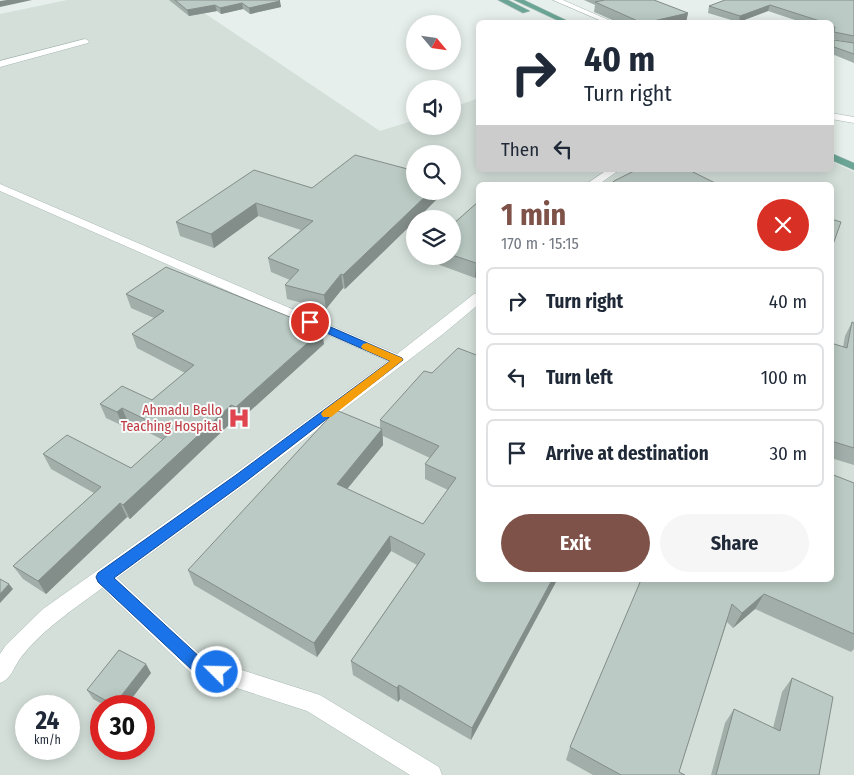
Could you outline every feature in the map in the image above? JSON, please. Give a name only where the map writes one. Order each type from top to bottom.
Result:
[{"type":"main road","points":[[518,0],[562,20]]},
{"type":"main road","points":[[504,1],[546,20]]},
{"type":"main road","points":[[834,148],[854,158]]},
{"type":"main road","points":[[834,157],[854,167]]},
{"type":"street","points":[[558,0],[604,20]]},
{"type":"street","points":[[0,64],[85,41]]},
{"type":"street","points":[[834,44],[854,48]]},
{"type":"street","points":[[834,117],[854,120]]},
{"type":"street","points":[[595,182],[611,172]]},
{"type":"street","points":[[0,187],[398,360]]},
{"type":"street","points":[[0,673],[6,648],[249,473],[476,299]]},
{"type":"street","points":[[103,577],[198,666],[312,702],[431,775]]},
{"type":"shaded area","name":"Ahmadu Bello Teaching Hospital","points":[[67,0],[185,0],[380,131],[406,123],[406,135],[461,135],[461,104],[476,99],[476,172],[834,172],[834,162],[854,172],[854,775],[0,775],[0,14]]},
{"type":"building","points":[[175,0],[280,1],[249,8],[242,3],[220,8],[215,5],[187,10]]},
{"type":"building","points":[[605,0],[654,0],[688,13],[658,20],[636,20],[595,2]]},
{"type":"building","points":[[725,0],[854,0],[854,36],[834,32],[834,20],[817,20],[770,5],[740,16],[709,6]]},
{"type":"building","points":[[834,40],[854,43],[854,54],[834,47]]},
{"type":"building","points":[[355,155],[406,169],[406,200],[422,200],[411,210],[406,210],[406,215],[343,275],[341,274],[324,295],[285,285],[299,270],[268,258],[313,221],[256,203],[211,234],[176,222],[254,170],[312,188]]},
{"type":"building","points":[[632,172],[693,172],[713,182],[613,182]]},
{"type":"building","points":[[476,204],[476,263],[461,258],[461,217]]},
{"type":"building","points":[[834,220],[841,222],[834,242]]},
{"type":"building","points":[[166,267],[322,330],[236,407],[231,405],[123,505],[120,503],[38,581],[13,566],[101,487],[43,454],[67,435],[131,468],[171,432],[122,408],[117,412],[100,404],[122,386],[152,400],[194,365],[132,334],[164,311],[126,294]]},
{"type":"building","points":[[852,322],[854,323],[854,448],[834,442],[834,344],[847,348]]},
{"type":"building","points":[[458,348],[476,355],[476,582],[551,582],[472,728],[399,685],[397,688],[351,661],[425,554],[390,536],[314,643],[188,570],[336,410],[382,429],[337,484],[423,524],[456,478],[425,464],[439,446],[380,420],[424,371],[432,373]]},
{"type":"building","points":[[834,475],[854,483],[854,634],[764,594],[742,613],[732,604],[679,772],[685,775],[621,775],[570,747],[640,582],[834,582]]},
{"type":"building","points":[[0,579],[9,584],[0,594]]},
{"type":"building","points":[[119,650],[146,664],[122,695],[96,695],[87,690]]},
{"type":"building","points":[[792,678],[833,697],[819,775],[716,775],[734,709],[780,731]]},
{"type":"slow traffic","points":[[327,414],[398,360],[367,347]]},
{"type":"place","name":"Ahmadu Bello Teaching Hospital","points":[[239,418]]},
{"type":"route","points":[[217,672],[198,666],[103,577],[241,478],[398,360],[310,322]]}]
